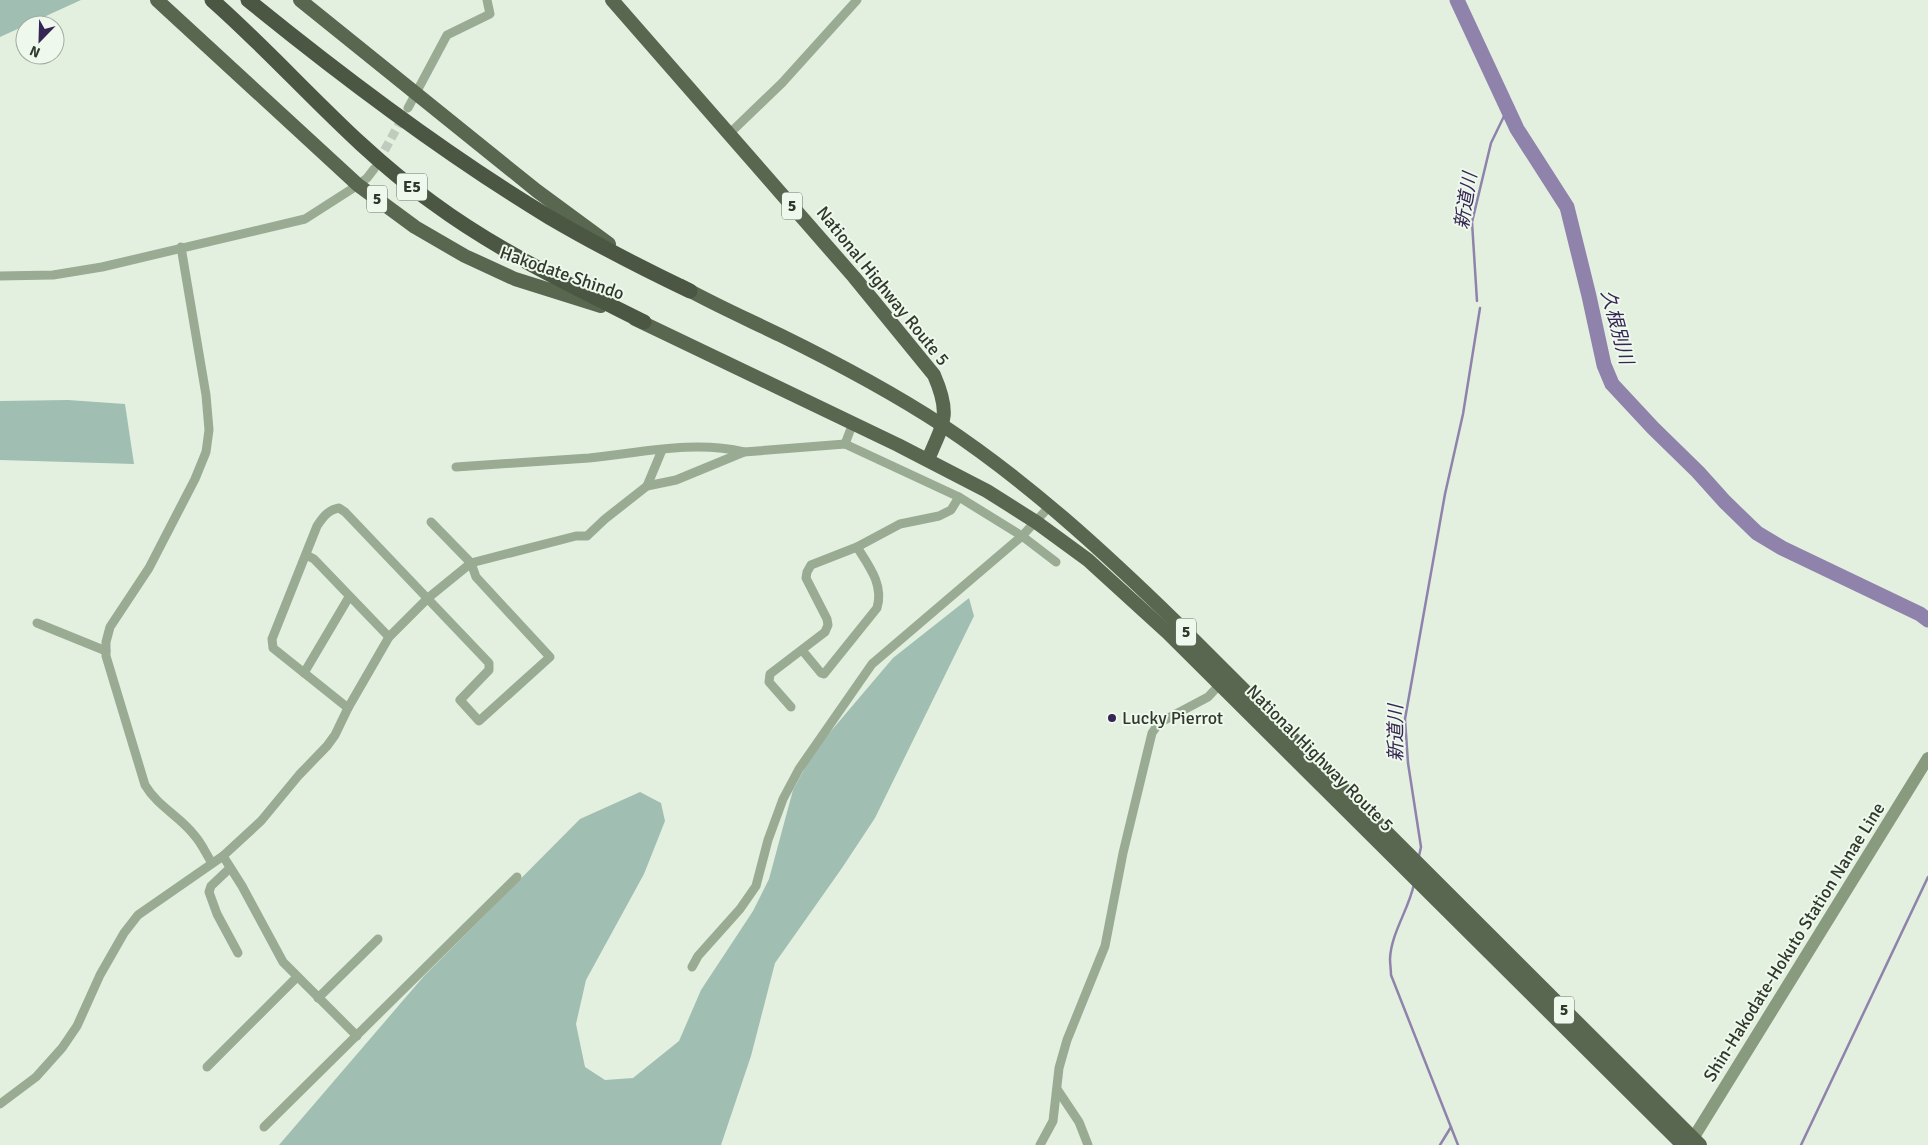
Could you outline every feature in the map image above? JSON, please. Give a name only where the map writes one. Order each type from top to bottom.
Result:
[{"type":"highway","name":"Hakodate Shindo","points":[[157,0],[358,185],[415,227],[473,260],[532,286],[588,302],[644,322],[928,460]]},
{"type":"highway","points":[[248,0],[358,87],[474,170],[570,229],[690,291]]},
{"type":"highway","name":"Hakodate Shindo","points":[[300,0],[544,196],[593,233],[628,256],[690,291],[820,355],[889,393],[942,426]]},
{"type":"highway","name":"National Highway Route 5","points":[[612,0],[854,277],[934,375],[942,394],[944,410],[942,426],[928,460],[987,491],[1036,522],[1088,560],[1224,680]]},
{"type":"highway","name":"E5","points":[[214,2],[366,148],[432,202],[487,240],[644,322]]},
{"type":"highway","name":"National Highway Route 5","points":[[942,426],[1015,478],[1050,506],[1127,575],[1224,680],[1691,1143]]},
{"type":"main road","name":"Shin-Hakodate-Hokuto Station Nanae Line","points":[[1691,1143],[1928,758]]},
{"type":"street","points":[[408,108],[447,35],[490,14],[487,0]]},
{"type":"street","points":[[729,134],[782,83],[857,0]]},
{"type":"street","points":[[0,276],[53,275],[102,267],[305,219],[358,185],[374,169]]},
{"type":"street","points":[[181,247],[206,395],[209,430],[206,452],[196,479],[149,568],[110,627],[106,642],[106,656],[145,785],[151,796],[160,806],[184,824],[196,836],[212,863]]},
{"type":"street","points":[[845,444],[853,423]]},
{"type":"street","points":[[456,467],[589,458],[693,447],[726,448],[744,452],[845,444],[959,497],[1022,536],[1056,562]]},
{"type":"street","points":[[647,486],[662,450]]},
{"type":"street","points":[[0,1104],[36,1077],[62,1048],[77,1026],[104,966],[124,933],[138,915],[223,856],[261,821],[299,775],[327,746],[335,735],[348,708],[389,637],[428,598],[471,563],[568,538],[587,536],[604,519],[647,486],[676,480],[744,452]]},
{"type":"street","points":[[791,707],[769,682],[770,674],[826,632],[828,625],[806,578],[810,565],[858,547],[900,524],[939,516],[950,510],[959,497]]},
{"type":"street","points":[[692,967],[698,956],[740,909],[756,886],[768,840],[783,799],[799,769],[872,664],[1022,536],[1050,506]]},
{"type":"street","points":[[348,708],[272,648],[272,639],[317,526],[324,515],[339,508],[345,512],[489,663],[489,670],[460,700],[479,721],[550,656],[476,577],[471,563],[431,522]]},
{"type":"street","points":[[802,650],[821,673],[824,674],[877,608],[880,599],[876,579],[858,547]]},
{"type":"street","points":[[306,554],[314,559],[389,637]]},
{"type":"street","points":[[304,673],[349,597]]},
{"type":"street","points":[[37,623],[106,651]]},
{"type":"street","points":[[1040,1145],[1052,1121],[1059,1068],[1067,1040],[1105,946],[1123,853],[1152,733],[1160,723],[1208,697],[1224,680]]},
{"type":"street","points":[[223,856],[242,886],[283,962],[357,1036]]},
{"type":"street","points":[[230,868],[211,886],[209,892],[217,914],[238,953]]},
{"type":"street","points":[[264,1127],[517,876]]},
{"type":"street","points":[[318,998],[378,939]]},
{"type":"street","points":[[207,1067],[297,977]]},
{"type":"street","points":[[1057,1089],[1079,1122],[1088,1145]]},
{"type":"green space","points":[[0,0],[81,0],[48,15],[15,15],[15,30],[0,37]]},
{"type":"green space","points":[[68,400],[125,404],[134,464],[0,460],[0,401]]},
{"type":"green space","points":[[969,598],[974,616],[875,818],[775,963],[751,1056],[721,1145],[279,1145],[424,976],[580,819],[640,792],[661,803],[665,821],[644,874],[586,980],[576,1024],[585,1067],[605,1080],[633,1078],[679,1041],[701,990],[753,911],[769,879],[793,790],[814,751],[893,658]]},
{"type":"waterway","name":"久根別川","points":[[1457,0],[1517,129],[1567,207],[1604,365],[1612,384],[1757,533],[1782,548],[1920,614],[1928,620]]},
{"type":"waterway","name":"新道川","points":[[1477,301],[1472,222],[1491,143],[1507,110]]},
{"type":"waterway","name":"新道川","points":[[1419,856],[1421,847],[1408,763],[1405,719],[1445,494],[1463,414],[1480,308]]},
{"type":"waterway","points":[[1801,1145],[1928,877]]},
{"type":"waterway","name":"新道川","points":[[1414,884],[1393,940],[1390,959],[1391,975],[1458,1145]]},
{"type":"waterway","name":"新道川","points":[[1440,1145],[1451,1127]]},
{"type":"tunnel","points":[[378,162],[403,117]]},
{"type":"place","name":"Lucky Pierrot","points":[[1112,718]]}]
